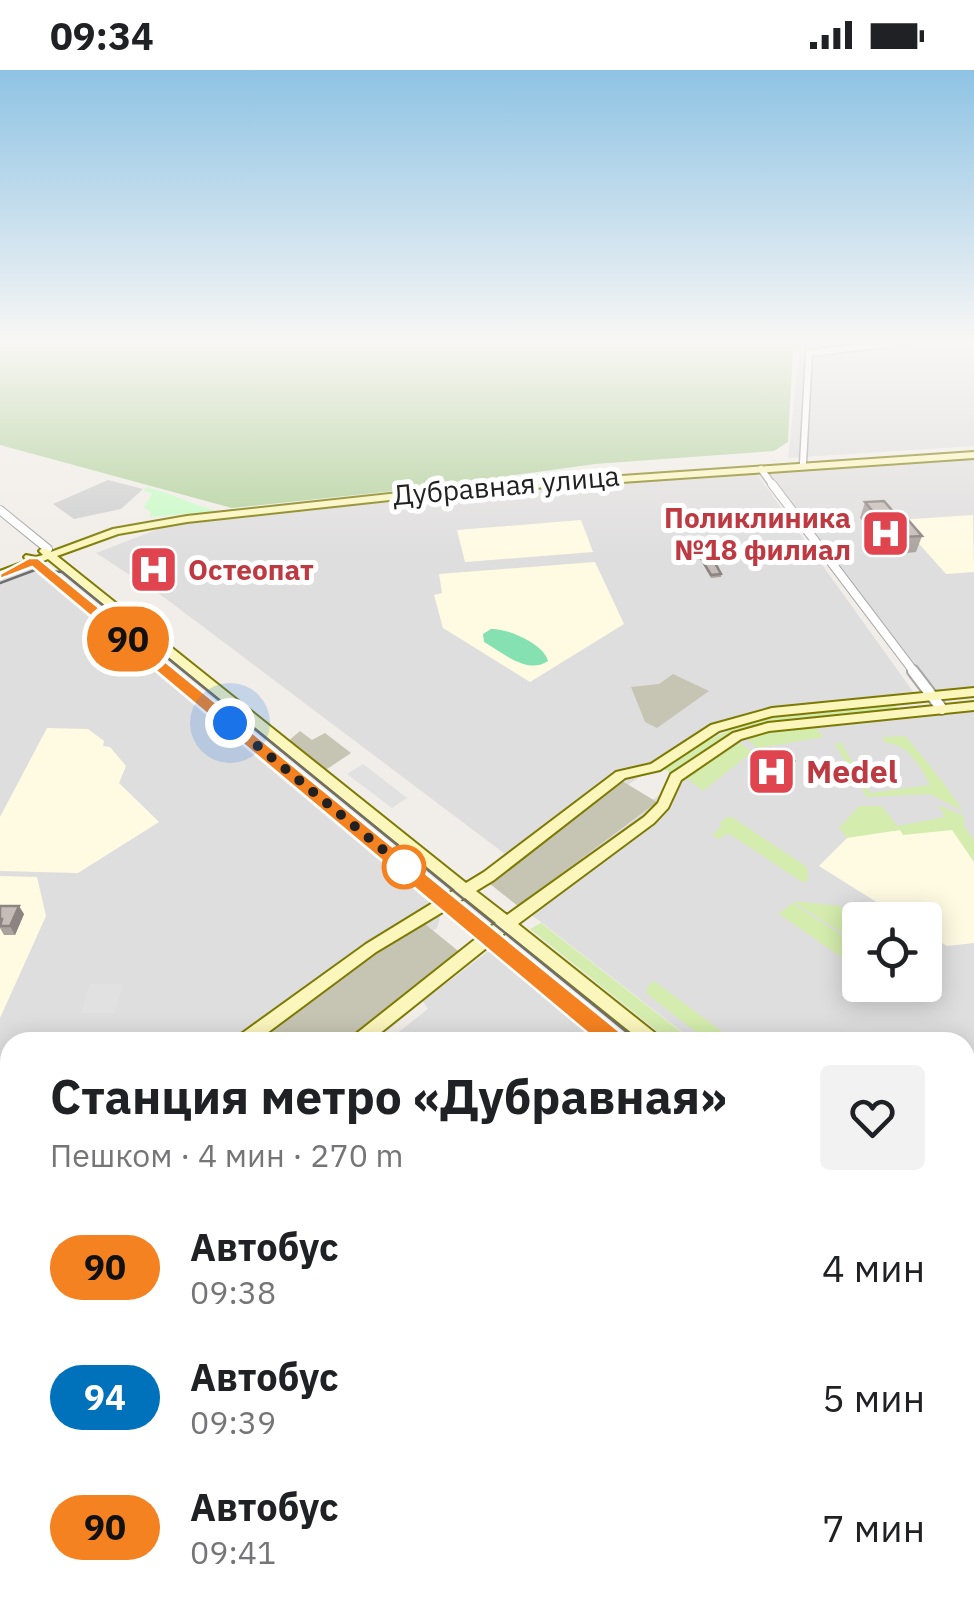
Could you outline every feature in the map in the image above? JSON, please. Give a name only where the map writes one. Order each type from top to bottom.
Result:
[{"type":"main road","points":[[937,702],[974,692]]},
{"type":"street","points":[[803,463],[806,412]]},
{"type":"street","name":"Дубравная улица","points":[[0,571],[47,552],[116,532],[188,519],[440,492],[974,453]]},
{"type":"street","name":"Дубравная улица","points":[[760,468],[853,461]]},
{"type":"street","points":[[760,468],[937,702]]},
{"type":"street","points":[[0,510],[641,1032]]},
{"type":"street","points":[[31,559],[604,1032]]},
{"type":"street","points":[[370,1032],[488,937],[649,820],[663,805],[676,778],[718,746],[768,727],[937,702]]},
{"type":"street","points":[[256,1032],[371,948],[464,890],[622,775],[655,767],[715,728],[757,714],[937,702],[974,706]]},
{"type":"shaded area","points":[[793,412],[974,412],[974,446],[788,458]]},
{"type":"shaded area","points":[[974,459],[974,689],[941,693],[932,690],[770,473]]},
{"type":"shaded area","points":[[757,474],[914,693],[762,711],[712,726],[517,863],[165,598],[96,553],[179,521],[407,497]]},
{"type":"shaded area","points":[[108,480],[143,489],[121,509],[74,519],[53,504]]},
{"type":"shaded area","points":[[973,515],[974,572],[946,574],[898,520]]},
{"type":"shaded area","points":[[581,520],[593,552],[465,562],[457,530]]},
{"type":"shaded area","points":[[595,562],[624,624],[530,682],[443,628],[434,595],[442,593],[439,574]]},
{"type":"shaded area","points":[[28,566],[436,908],[440,918],[437,928],[292,1032],[0,1032],[0,575]]},
{"type":"shaded area","points":[[673,674],[709,691],[657,728],[645,722],[631,687],[659,684]]},
{"type":"shaded area","points":[[974,708],[974,1032],[682,1032],[515,902],[720,750],[770,730]]},
{"type":"shaded area","points":[[47,728],[88,729],[104,741],[103,746],[110,747],[126,766],[119,783],[159,822],[78,873],[0,871],[0,817]]},
{"type":"shaded area","points":[[300,731],[312,740],[325,733],[351,753],[327,769],[318,769],[286,743]]},
{"type":"shaded area","points":[[363,764],[407,798],[392,808],[347,774]]},
{"type":"shaded area","points":[[622,781],[657,802],[518,906],[490,884]]},
{"type":"shaded area","points":[[961,824],[974,843],[974,943],[942,943],[942,902],[876,902],[819,866],[850,835]]},
{"type":"shaded area","points":[[0,876],[37,877],[46,916],[0,1018]]},
{"type":"shaded area","points":[[420,920],[462,954],[367,1032],[261,1032]]},
{"type":"shaded area","points":[[490,950],[584,1032],[399,1032],[428,1009],[423,1001]]},
{"type":"shaded area","points":[[90,984],[123,984],[114,1013],[81,1013]]},
{"type":"green space","points":[[0,412],[790,412],[788,442],[774,451],[595,464],[422,488],[232,508],[0,445]]},
{"type":"green space","points":[[147,487],[216,511],[150,517],[151,512],[144,507],[152,494],[143,490]]},
{"type":"green space","points":[[491,629],[525,639],[540,649],[548,661],[532,665],[507,657],[484,642],[483,634]]},
{"type":"green space","points":[[894,703],[899,710],[784,722],[725,739],[674,774],[663,769],[720,734],[747,724],[800,712]]},
{"type":"green space","points":[[814,726],[824,737],[758,748],[749,741],[750,736]]},
{"type":"green space","points":[[905,736],[963,811],[930,794],[867,797],[835,744],[841,742],[870,793],[930,785],[907,752],[886,743],[882,737]]},
{"type":"green space","points":[[740,743],[752,752],[703,791],[685,777]]},
{"type":"green space","points":[[938,805],[964,816],[964,826],[974,840],[974,862],[952,830],[903,835],[900,830],[847,838],[839,828],[859,806],[882,806],[897,826],[945,817]]},
{"type":"green space","points":[[730,816],[807,867],[808,881],[802,882],[728,833],[719,839],[712,835],[722,826],[719,823]]},
{"type":"green space","points":[[792,901],[839,906],[842,933]]},
{"type":"green space","points":[[792,903],[842,935],[842,958],[779,914]]},
{"type":"green space","points":[[541,923],[681,1032],[659,1032],[530,929]]},
{"type":"green space","points":[[654,981],[723,1032],[696,1032],[647,994],[647,987]]},
{"type":"building","points":[[884,501],[896,515],[903,514],[922,536],[904,537],[889,520],[880,520],[865,502]]},
{"type":"building","points":[[713,559],[721,574],[711,575],[702,560]]},
{"type":"building","points":[[771,749],[794,761],[777,776],[754,763]]},
{"type":"building","points":[[0,906],[19,906],[10,926],[0,926]]},
{"type":"tram line","points":[[0,583],[35,570],[62,572],[627,1032]]},
{"type":"bus line","name":"90","points":[[0,574],[34,561],[604,1032]]},
{"type":"place","name":"Поликлиника №18 филиал","points":[[886,533]]},
{"type":"place","name":"Остеопат","points":[[153,569]]},
{"type":"place","name":"Medel","points":[[771,771]]},
{"type":"route","points":[[230,723],[416,877],[404,867]]}]
